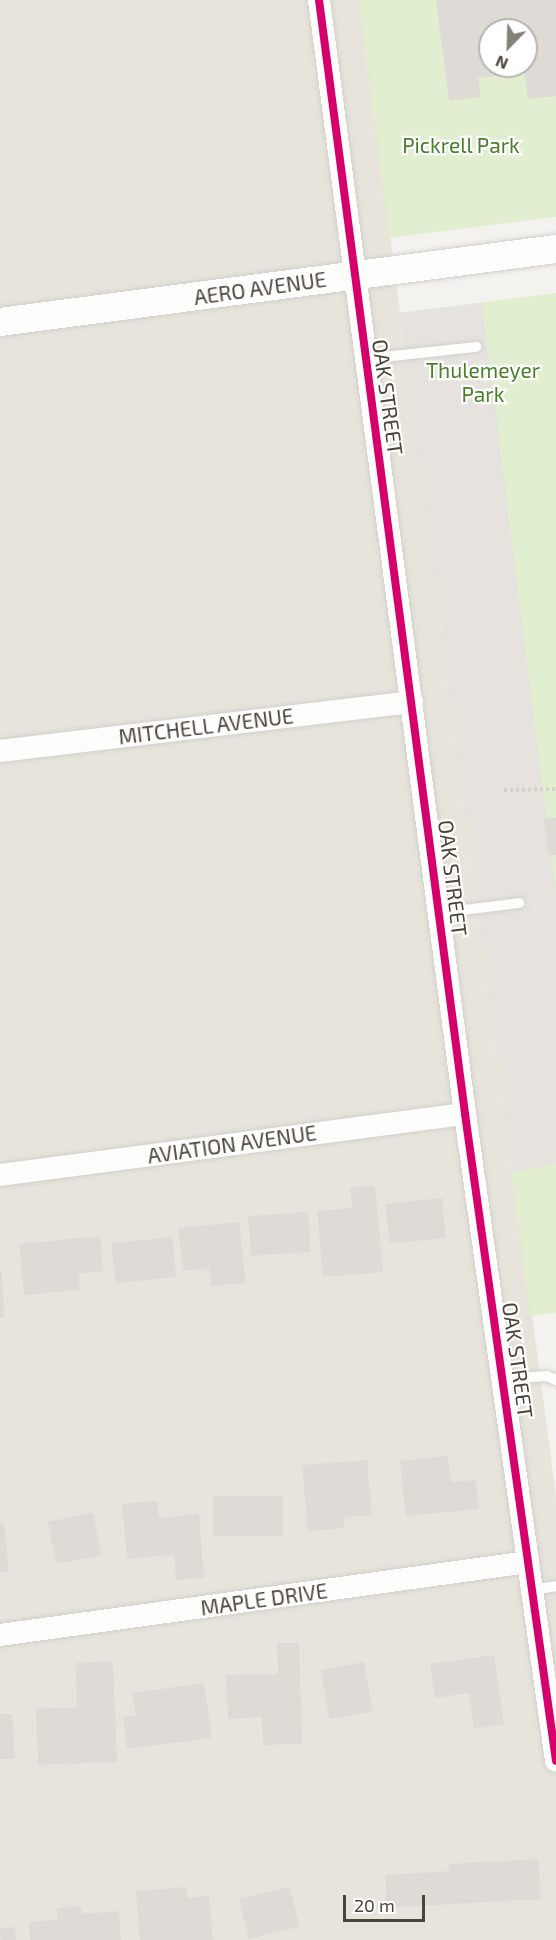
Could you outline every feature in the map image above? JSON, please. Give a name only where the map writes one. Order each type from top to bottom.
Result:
[{"type":"street","name":"OAK STREET","points":[[319,0],[465,1114],[554,1733],[556,1761]]},
{"type":"street","name":"AERO AVENUE","points":[[0,322],[556,249]]},
{"type":"street","name":"MITCHELL AVENUE","points":[[0,751],[412,702]]},
{"type":"street","name":"AVIATION AVENUE","points":[[0,1175],[465,1114]]},
{"type":"street","name":"MAPLE DRIVE","points":[[0,1635],[528,1562]]},
{"type":"lane","points":[[365,359],[476,347]]},
{"type":"lane","points":[[439,913],[519,903]]},
{"type":"lane","points":[[502,1379],[547,1376],[556,1380]]},
{"type":"lane","points":[[532,1590],[556,1586]]},
{"type":"path","points":[[504,790],[556,789]]},
{"type":"shaded area","points":[[0,0],[359,0],[556,1497],[556,1940],[0,1940]]},
{"type":"shaded area","name":"Thulemeyer Park","points":[[482,303],[556,893],[556,1164],[512,1172],[399,313]]},
{"type":"green space","name":"Pickrell Park","points":[[359,0],[556,0],[556,217],[389,238]]},
{"type":"green space","name":"Thulemeyer Park","points":[[556,293],[556,1313],[530,1316],[399,313]]},
{"type":"building","points":[[436,0],[556,0],[556,96],[528,99],[525,78],[538,78],[538,18],[478,18],[478,78],[481,97],[449,101]]},
{"type":"building","points":[[556,818],[556,855],[548,855],[544,819]]},
{"type":"building","points":[[375,1186],[383,1272],[323,1277],[317,1211],[352,1208],[350,1187]]},
{"type":"building","points":[[442,1198],[446,1238],[389,1244],[385,1204]]},
{"type":"building","points":[[308,1212],[311,1252],[251,1256],[248,1216]]},
{"type":"building","points":[[239,1222],[246,1283],[211,1286],[209,1268],[183,1271],[178,1228]]},
{"type":"building","points":[[100,1236],[103,1271],[78,1274],[80,1290],[24,1295],[19,1244]]},
{"type":"building","points":[[172,1237],[176,1277],[116,1283],[111,1243]]},
{"type":"building","points":[[0,1271],[2,1271],[4,1318],[0,1318]]},
{"type":"building","points":[[448,1456],[451,1482],[476,1480],[479,1509],[406,1516],[400,1461]]},
{"type":"building","points":[[367,1460],[372,1515],[344,1517],[344,1528],[308,1531],[302,1465]]},
{"type":"building","points":[[213,1496],[283,1496],[283,1536],[213,1536]]},
{"type":"building","points":[[157,1501],[159,1518],[199,1514],[204,1578],[176,1580],[174,1555],[127,1559],[122,1504]]},
{"type":"building","points":[[93,1513],[101,1555],[56,1564],[48,1522]]},
{"type":"building","points":[[0,1523],[4,1523],[9,1572],[0,1573]]},
{"type":"building","points":[[277,1643],[299,1643],[302,1744],[263,1745],[262,1717],[228,1719],[226,1675],[278,1674]]},
{"type":"building","points":[[494,1655],[504,1724],[474,1729],[469,1693],[435,1698],[430,1664]]},
{"type":"building","points":[[113,1661],[117,1762],[38,1765],[36,1709],[77,1707],[76,1663]]},
{"type":"building","points":[[364,1662],[373,1711],[329,1719],[321,1670]]},
{"type":"building","points":[[204,1683],[212,1738],[127,1749],[123,1717],[136,1716],[132,1693]]},
{"type":"building","points":[[0,1714],[12,1714],[15,1759],[0,1759]]},
{"type":"building","points":[[538,1859],[541,1899],[387,1908],[385,1875],[450,1871],[449,1864]]},
{"type":"building","points":[[186,1887],[187,1898],[209,1896],[213,1940],[140,1940],[136,1891]]},
{"type":"building","points":[[290,1887],[299,1927],[249,1939],[239,1899]]},
{"type":"building","points":[[81,1906],[82,1914],[119,1911],[121,1940],[30,1940],[29,1922],[57,1920],[57,1908]]},
{"type":"building","points":[[15,1927],[16,1940],[1,1940],[0,1928]]},
{"type":"cycle path","points":[[319,0],[465,1114],[556,1761]]}]
